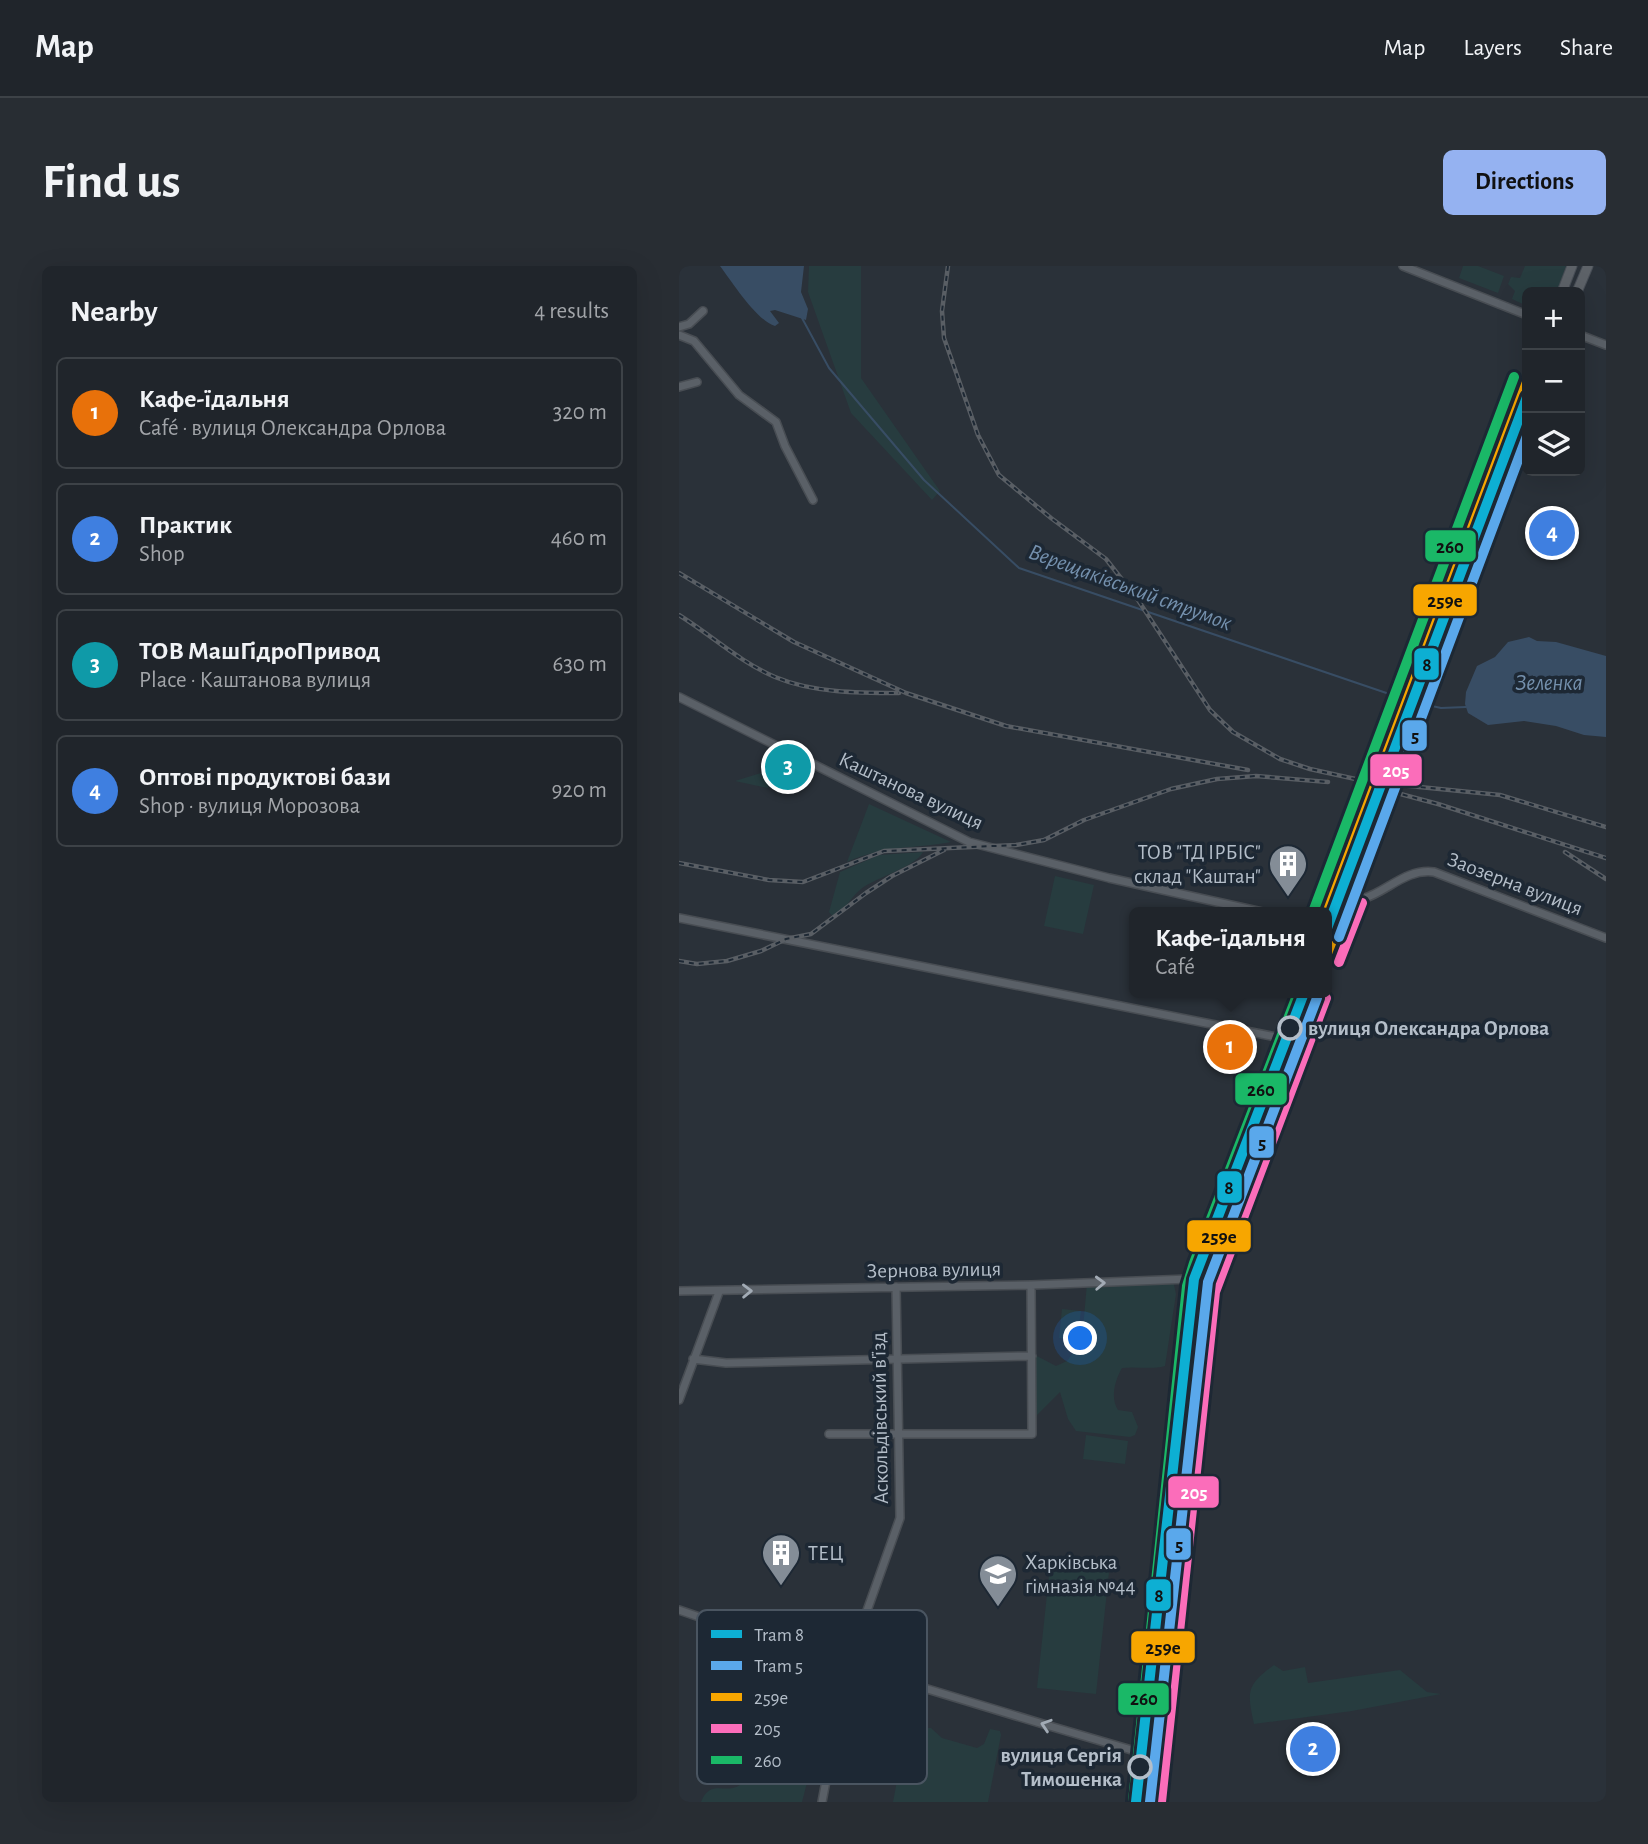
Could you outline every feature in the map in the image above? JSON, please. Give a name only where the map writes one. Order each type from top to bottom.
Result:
[{"type":"main road","points":[[1564,287],[1572,266]]},
{"type":"main road","points":[[1579,287],[1588,266]]},
{"type":"main road","points":[[1330,907],[1522,395]]},
{"type":"main road","points":[[1332,942],[1522,438]]},
{"type":"main road","points":[[1131,1802],[1189,1279],[1296,998]]},
{"type":"main road","points":[[1147,1802],[1201,1289],[1311,998]]},
{"type":"main road","points":[[1259,1093],[1273,1098]]},
{"type":"main road","points":[[1197,1255],[1210,1260]]},
{"type":"street","points":[[1403,266],[1522,313]]},
{"type":"street","points":[[679,327],[689,324],[703,311]]},
{"type":"street","points":[[679,335],[694,341],[740,395],[775,422],[813,500]]},
{"type":"street","points":[[1585,337],[1606,345]]},
{"type":"street","points":[[679,387],[697,382]]},
{"type":"street","name":"Каштанова вулиця","points":[[679,697],[969,842],[1109,878],[1240,907]]},
{"type":"street","name":"Заозерна вулиця","points":[[1347,903],[1375,895],[1411,874],[1434,872],[1606,937]]},
{"type":"street","points":[[1333,898],[1347,903]]},
{"type":"street","points":[[679,918],[1281,1038]]},
{"type":"street","name":"Зернова вулиця","points":[[679,1292],[1031,1286],[1189,1279]]},
{"type":"street","points":[[829,1434],[1032,1434],[1031,1286]]},
{"type":"street","name":"Аскольдівський в'їзд","points":[[867,1610],[900,1518],[896,1287]]},
{"type":"street","points":[[679,1401],[719,1292]]},
{"type":"street","points":[[693,1359],[726,1363],[1032,1356]]},
{"type":"street","points":[[679,1610],[697,1616]]},
{"type":"street","points":[[927,1688],[1135,1751],[1152,1748]]},
{"type":"street","name":"Аскольдівський в'їзд","points":[[822,1802],[825,1784]]},
{"type":"green space","points":[[809,266],[861,266],[861,378],[940,491],[932,500],[851,413],[808,292]]},
{"type":"green space","points":[[1463,266],[1478,266],[1504,276],[1498,293],[1459,278]]},
{"type":"green space","points":[[1525,266],[1566,266],[1559,287],[1522,287],[1522,304],[1512,299],[1515,291],[1508,284],[1511,277],[1520,278]]},
{"type":"green space","points":[[1522,404],[1522,430],[1500,489],[1492,486]]},
{"type":"green space","points":[[1489,490],[1498,493],[1345,897],[1338,894]]},
{"type":"green space","points":[[764,772],[772,775],[768,788],[735,781]]},
{"type":"green space","points":[[1356,802],[1362,803],[1327,899],[1320,898],[1344,813],[1346,808]]},
{"type":"green space","points":[[869,804],[951,842],[887,850],[847,862]]},
{"type":"green space","points":[[923,852],[912,863],[861,889],[834,918],[829,912],[840,872],[879,855]]},
{"type":"green space","points":[[1055,876],[1094,885],[1083,934],[1044,926]]},
{"type":"green space","points":[[1299,998],[1307,998],[1271,1096],[1262,1093]]},
{"type":"green space","points":[[1260,1097],[1269,1100],[1208,1257],[1200,1254]]},
{"type":"green space","points":[[1197,1260],[1206,1263],[1198,1290],[1148,1737],[1139,1735],[1190,1285]]},
{"type":"green space","points":[[1173,1280],[1176,1294],[1165,1366],[1122,1368],[1116,1383],[1116,1405],[1118,1410],[1132,1412],[1138,1427],[1135,1435],[1130,1437],[1076,1431],[1068,1419],[1060,1392],[1032,1420],[1035,1355],[1056,1366],[1067,1361],[1082,1340],[1087,1283]]},
{"type":"green space","points":[[1062,1309],[1081,1311],[1077,1340],[1059,1338]]},
{"type":"green space","points":[[1086,1435],[1128,1441],[1125,1464],[1083,1459]]},
{"type":"green space","points":[[1050,1566],[1109,1572],[1096,1694],[1037,1688]]},
{"type":"green space","points":[[1274,1665],[1283,1671],[1305,1667],[1308,1683],[1400,1670],[1427,1692],[1441,1694],[1352,1711],[1254,1724],[1250,1704],[1251,1690],[1258,1678]]},
{"type":"green space","points":[[927,1728],[931,1728],[942,1738],[977,1748],[984,1744],[990,1729],[1000,1731],[988,1802],[893,1802],[897,1784],[927,1784]]},
{"type":"green space","points":[[1136,1770],[1145,1771],[1142,1802],[1133,1802]]},
{"type":"green space","points":[[807,1784],[802,1802],[701,1802],[709,1791],[740,1785]]},
{"type":"water","points":[[720,266],[804,266],[801,292],[808,309],[806,320],[775,310],[770,311],[779,323],[775,326],[768,323],[745,300]]},
{"type":"water","name":"Зеленка","points":[[1529,637],[1606,656],[1606,737],[1584,735],[1556,726],[1524,721],[1488,725],[1468,713],[1465,704],[1466,692],[1477,666],[1495,657],[1508,642]]},
{"type":"waterway","name":"Верещаківський струмок","points":[[802,318],[829,368],[924,480],[1019,568],[1404,699]]},
{"type":"waterway","name":"Верещаківський струмок","points":[[1423,704],[1441,708],[1466,707]]},
{"type":"railway","points":[[948,266],[942,311],[944,338],[978,435],[999,475],[1106,559],[1138,600],[1210,710],[1233,732],[1280,759],[1310,769],[1369,782],[1500,795],[1606,827]]},
{"type":"railway","points":[[679,573],[794,642],[906,693],[1006,726],[1248,770]]},
{"type":"railway","points":[[679,615],[750,664],[775,677],[836,691],[899,693]]},
{"type":"railway","points":[[679,863],[769,880],[803,882],[884,851],[1016,845],[1044,840],[1084,820],[1171,789],[1217,779],[1256,776],[1328,782]]},
{"type":"railway","points":[[1393,792],[1606,858]]},
{"type":"railway","points":[[679,961],[697,964],[727,961],[761,951],[786,939],[811,934],[892,876],[944,850]]},
{"type":"railway","points":[[1565,852],[1606,879]]},
{"type":"tram line","name":"8","points":[[1332,915],[1522,410]]},
{"type":"tram line","name":"5","points":[[1339,937],[1522,449]]},
{"type":"tram line","name":"8","points":[[1136,1802],[1194,1279],[1302,998]]},
{"type":"tram line","name":"5","points":[[1150,1802],[1208,1282],[1317,998]]},
{"type":"transit line","name":"260","points":[[1315,907],[1514,377]]},
{"type":"transit line","name":"259е","points":[[1329,907],[1522,395]]},
{"type":"transit line","name":"205","points":[[1339,922],[1522,434]]},
{"type":"transit line","name":"259е","points":[[1332,941],[1349,898]]},
{"type":"transit line","name":"205","points":[[1339,962],[1362,903]]},
{"type":"transit line","name":"260","points":[[1133,1801],[1187,1286],[1296,998]]},
{"type":"transit line","name":"259е","points":[[1147,1802],[1201,1289],[1311,998]]},
{"type":"transit line","name":"205","points":[[1161,1802],[1215,1292],[1326,998]]},
{"type":"place","name":"Оптові продуктові бази","points":[[1552,533]]},
{"type":"place","name":"ТОВ МашГідроПривод","points":[[788,767]]},
{"type":"place","name":"ТОВ \"ТД ІРБІС\" склад \"Каштан\"","points":[[1288,898]]},
{"type":"place","name":"вулиця Олександра Орлова","points":[[1290,1028]]},
{"type":"place","name":"Кафе-їдальня","points":[[1230,1047]]},
{"type":"place","name":"ТЕЦ","points":[[781,1587]]},
{"type":"place","name":"Харківська гімназія №44","points":[[998,1608]]},
{"type":"place","name":"Практик","points":[[1313,1749]]},
{"type":"place","name":"вулиця Сергія Тимошенка","points":[[1140,1767]]}]
